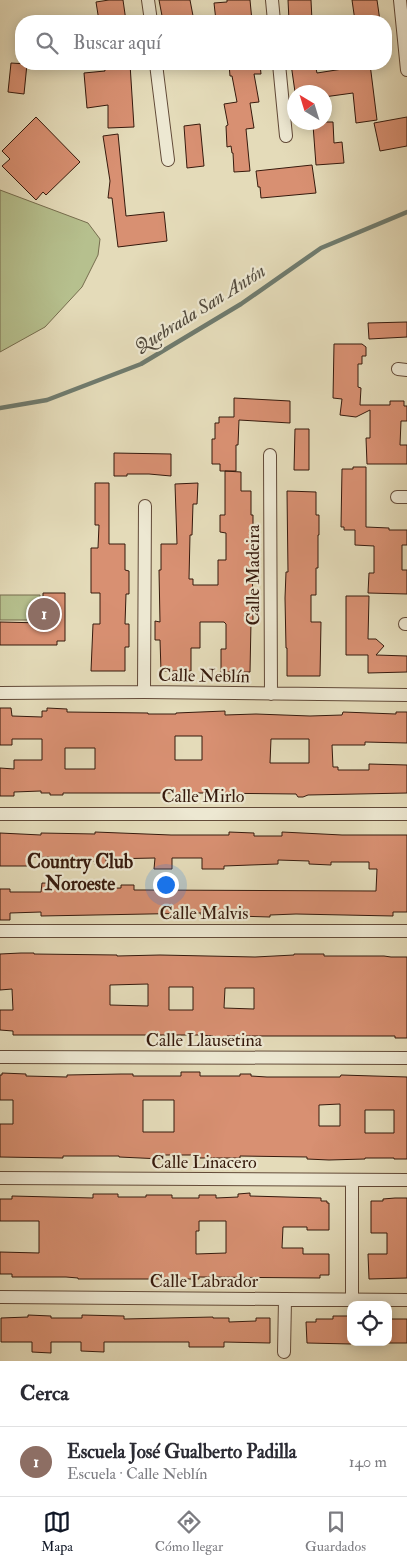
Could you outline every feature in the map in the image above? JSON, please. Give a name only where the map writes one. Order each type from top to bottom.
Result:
[{"type":"street","points":[[148,0],[150,15]]},
{"type":"street","points":[[272,0],[273,15]]},
{"type":"street","points":[[400,0],[407,70]]},
{"type":"street","points":[[157,70],[168,160]]},
{"type":"street","points":[[280,70],[286,136]]},
{"type":"street","name":"Calle Madeira","points":[[270,455],[271,694]]},
{"type":"street","points":[[144,506],[144,692]]},
{"type":"street","name":"Calle Neblín","points":[[0,693],[144,692],[407,695]]},
{"type":"street","name":"Calle Mirlo","points":[[0,814],[407,814]]},
{"type":"street","name":"Calle Malvis","points":[[0,930],[407,931]]},
{"type":"street","name":"Calle Llausetina","points":[[0,1057],[407,1058]]},
{"type":"street","name":"Calle Linacero","points":[[0,1178],[407,1180]]},
{"type":"street","points":[[352,1180],[352,1299]]},
{"type":"street","name":"Calle Labrador","points":[[0,1297],[407,1300]]},
{"type":"street","points":[[284,1300],[284,1352]]},
{"type":"green space","points":[[0,190],[88,223],[100,239],[98,255],[82,287],[45,327],[0,352]]},
{"type":"green space","points":[[0,595],[40,595],[40,620],[0,620]]},
{"type":"building","points":[[123,0],[125,15],[98,15],[96,2]]},
{"type":"building","points":[[159,0],[190,0],[193,15],[162,15]]},
{"type":"building","points":[[227,0],[250,0],[251,15],[215,15],[214,3],[227,2]]},
{"type":"building","points":[[288,0],[311,0],[312,15],[289,15]]},
{"type":"building","points":[[352,0],[377,0],[379,15],[354,15]]},
{"type":"building","points":[[11,63],[15,63],[15,70],[26,70],[24,94],[8,92]]},
{"type":"building","points":[[130,70],[134,127],[108,128],[108,105],[87,108],[84,73]]},
{"type":"building","points":[[230,70],[261,70],[261,74],[254,74],[259,102],[250,103],[254,128],[246,129],[250,171],[234,172],[233,153],[231,146],[227,147],[226,126],[228,125],[224,104],[237,102],[232,76],[230,76]]},
{"type":"building","points":[[292,70],[316,70],[317,73],[336,70],[371,70],[377,120],[356,123],[353,93],[332,96],[332,85],[294,85]]},
{"type":"building","points":[[36,117],[80,162],[46,195],[43,192],[36,200],[2,166],[10,159],[2,151]]},
{"type":"building","points":[[407,117],[407,146],[380,151],[374,123]]},
{"type":"building","points":[[333,122],[334,143],[342,142],[344,163],[316,165],[313,130],[332,130]]},
{"type":"building","points":[[200,124],[204,166],[187,168],[184,126]]},
{"type":"building","points":[[118,134],[126,216],[164,212],[167,241],[118,247],[112,198],[108,198],[110,181],[103,136]]},
{"type":"building","points":[[312,165],[316,193],[261,198],[256,171]]},
{"type":"building","points":[[407,322],[407,337],[369,339],[368,323]]},
{"type":"building","points":[[334,344],[362,344],[366,347],[366,356],[362,356],[362,364],[358,364],[358,387],[361,388],[360,405],[390,405],[390,401],[404,401],[404,406],[407,406],[407,421],[401,421],[400,445],[407,445],[407,464],[367,464],[366,438],[370,438],[370,410],[356,417],[340,415],[342,399],[333,398]]},
{"type":"building","points":[[234,398],[290,401],[290,423],[239,420],[238,445],[236,445],[236,471],[220,471],[220,464],[212,464],[212,439],[215,439],[215,423],[219,423],[219,417],[234,417]]},
{"type":"building","points":[[295,429],[309,429],[309,470],[294,470]]},
{"type":"building","points":[[114,453],[171,454],[171,476],[127,474],[127,476],[114,476]]},
{"type":"building","points":[[353,467],[366,467],[366,527],[407,530],[407,545],[402,545],[402,570],[407,570],[407,594],[368,593],[369,573],[374,573],[374,546],[355,545],[355,530],[344,530],[344,527],[341,527],[342,469],[353,469]]},
{"type":"building","points":[[225,471],[241,472],[241,491],[251,491],[251,515],[253,515],[253,622],[251,622],[250,672],[221,672],[221,649],[226,649],[226,624],[224,622],[200,622],[200,648],[191,648],[191,671],[161,671],[160,640],[155,640],[155,621],[160,622],[159,570],[161,570],[161,544],[177,544],[175,484],[198,483],[197,504],[193,504],[192,535],[190,535],[189,579],[193,579],[193,585],[218,585],[218,560],[226,560],[226,533],[220,532],[220,515],[225,515]]},
{"type":"building","points":[[95,483],[109,483],[109,544],[125,544],[125,570],[129,571],[129,594],[126,594],[125,624],[129,624],[129,647],[125,647],[125,671],[91,671],[93,624],[100,624],[100,593],[91,593],[91,548],[98,548],[99,525],[95,525]]},
{"type":"building","points":[[287,491],[316,492],[316,515],[319,515],[318,568],[316,568],[316,595],[311,595],[311,622],[321,622],[320,676],[287,676],[285,598],[286,572],[288,572]]},
{"type":"building","points":[[43,593],[65,593],[65,641],[57,641],[57,645],[0,645],[0,622],[43,623]]},
{"type":"building","points":[[346,596],[369,596],[368,639],[376,639],[384,646],[376,655],[407,656],[407,672],[368,673],[368,655],[346,655]]},
{"type":"building","points":[[0,708],[11,708],[12,716],[42,717],[42,711],[47,711],[47,708],[67,709],[67,712],[176,714],[225,711],[225,715],[310,716],[342,715],[343,712],[396,714],[396,712],[407,712],[407,743],[365,742],[365,745],[332,745],[333,767],[338,767],[338,770],[369,770],[369,764],[407,765],[407,793],[308,795],[298,797],[296,794],[202,793],[63,793],[63,795],[50,795],[50,793],[41,793],[41,791],[14,792],[14,796],[0,796],[0,768],[14,769],[14,760],[42,760],[42,739],[12,739],[12,745],[0,745]],"holes":[[[175,736],[202,736],[202,760],[175,760]],[[271,739],[309,739],[309,763],[270,763]],[[65,748],[95,748],[95,769],[65,769]]]},
{"type":"building","points":[[95,832],[229,835],[229,832],[254,833],[254,836],[282,836],[282,832],[342,835],[407,835],[407,912],[393,912],[393,916],[296,914],[270,915],[270,917],[201,915],[201,913],[41,916],[41,912],[10,913],[10,920],[0,920],[0,889],[10,889],[10,892],[41,892],[42,883],[76,884],[76,889],[121,888],[121,885],[134,885],[134,890],[376,891],[377,869],[369,869],[369,862],[331,862],[331,865],[309,864],[309,861],[278,860],[278,864],[224,866],[224,869],[202,869],[202,858],[172,858],[172,869],[154,869],[155,858],[106,859],[106,865],[95,865],[95,861],[87,861],[87,858],[29,857],[29,866],[0,866],[0,833],[41,835],[41,833],[95,834]]},
{"type":"building","points":[[0,954],[255,957],[324,954],[324,956],[407,957],[407,1038],[395,1038],[395,1036],[227,1036],[227,1039],[201,1035],[13,1035],[13,1031],[0,1030],[0,1010],[13,1010],[12,989],[0,990]],"holes":[[[148,984],[148,1006],[110,1005],[110,985]],[[169,987],[193,987],[193,1010],[169,1010]],[[225,988],[254,988],[254,1009],[224,1008]]]},
{"type":"building","points":[[181,1072],[200,1072],[200,1076],[240,1076],[240,1074],[251,1074],[251,1076],[267,1077],[340,1077],[341,1075],[407,1077],[407,1159],[365,1158],[329,1160],[307,1159],[307,1157],[240,1156],[240,1158],[200,1158],[200,1155],[162,1155],[162,1159],[119,1156],[63,1156],[63,1158],[0,1157],[0,1124],[13,1124],[13,1100],[0,1100],[0,1075],[2,1073],[26,1074],[26,1076],[67,1077],[67,1075],[121,1074],[133,1074],[133,1076],[181,1076]],"holes":[[[143,1100],[174,1100],[174,1132],[143,1132]],[[340,1104],[340,1126],[319,1126],[319,1105]],[[365,1110],[394,1110],[394,1133],[365,1133]]]},
{"type":"building","points":[[250,1193],[250,1196],[321,1198],[321,1201],[327,1201],[329,1203],[329,1230],[307,1230],[307,1227],[283,1227],[282,1248],[303,1248],[303,1254],[329,1254],[329,1275],[320,1275],[320,1278],[78,1279],[66,1277],[12,1277],[12,1274],[0,1274],[0,1252],[39,1253],[39,1221],[0,1221],[0,1199],[12,1199],[12,1196],[93,1198],[93,1194],[118,1194],[118,1197],[172,1195],[172,1198],[199,1198],[199,1195],[216,1195],[216,1198],[238,1197],[238,1194]],"holes":[[[199,1221],[226,1221],[226,1253],[196,1254],[196,1231],[199,1231]]]},
{"type":"building","points":[[407,1198],[407,1278],[369,1279],[368,1254],[387,1254],[387,1233],[371,1233],[371,1201]]},
{"type":"building","points":[[28,1315],[51,1316],[51,1318],[82,1318],[82,1315],[124,1316],[124,1319],[213,1317],[229,1318],[229,1322],[256,1321],[256,1318],[270,1318],[270,1343],[224,1342],[224,1347],[189,1347],[189,1342],[104,1342],[104,1352],[81,1351],[81,1342],[51,1342],[51,1353],[32,1352],[32,1342],[1,1342],[1,1318],[28,1317]]},
{"type":"building","points":[[333,1316],[347,1316],[347,1344],[307,1343],[306,1322],[316,1322],[316,1319],[333,1319]]},
{"type":"building","points":[[392,1319],[407,1319],[407,1343],[392,1343]]},
{"type":"waterway","name":"Quebrada San Antón","points":[[0,408],[47,400],[141,364],[241,304],[321,248],[407,212]]},
{"type":"place","name":"Escuela José Gualberto Padilla","points":[[44,614]]},
{"type":"district","name":"Country Club Noroeste","points":[[80,873]]}]
